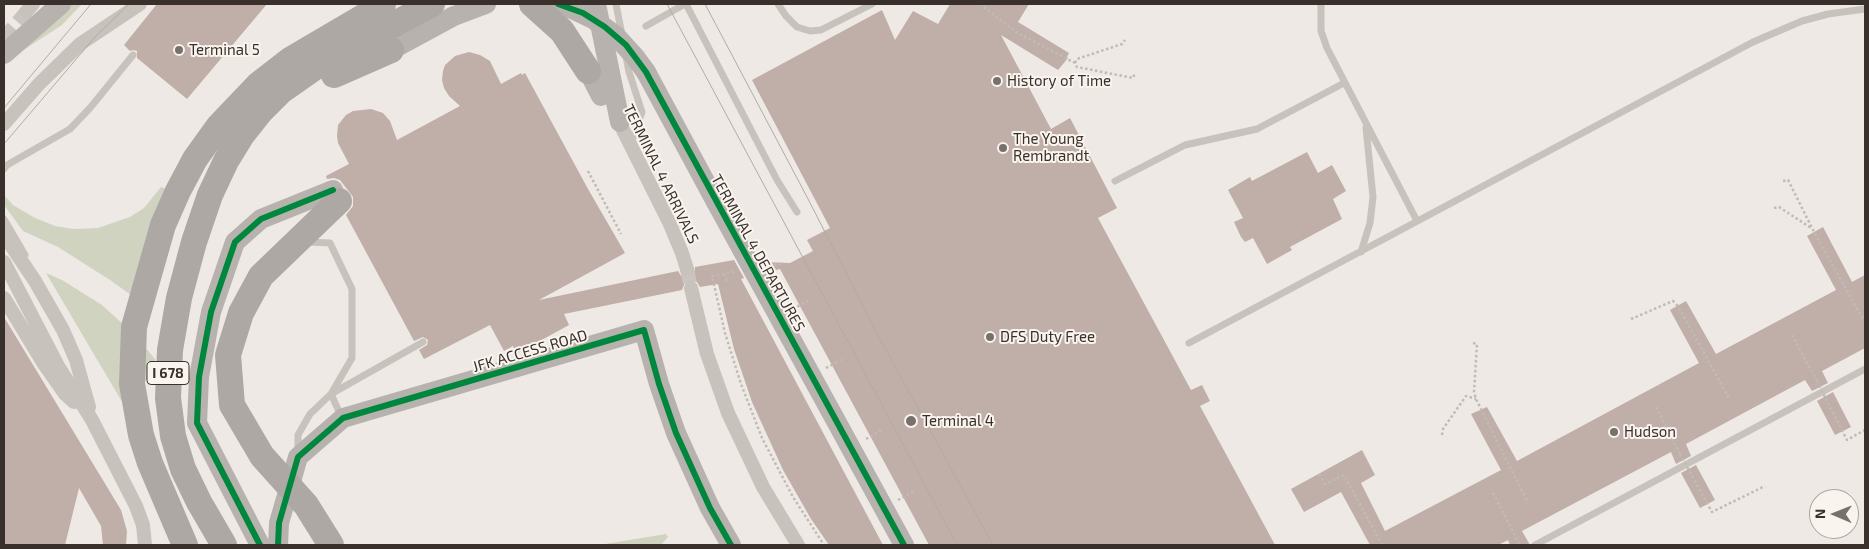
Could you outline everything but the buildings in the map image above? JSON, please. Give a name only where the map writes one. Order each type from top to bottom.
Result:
[{"type":"highway","points":[[185,545],[143,442],[132,384],[134,327],[163,225],[194,159],[218,127],[259,84],[290,60],[383,4]]},
{"type":"highway","points":[[194,242],[210,195],[226,161],[247,128],[270,102],[305,73],[432,4]]},
{"type":"highway","points":[[532,4],[562,31],[588,71]]},
{"type":"highway","points":[[194,242],[212,203],[240,158],[282,108],[326,79],[349,67],[391,50]]},
{"type":"highway","points":[[331,545],[306,505],[262,456],[232,405],[228,355],[241,313],[261,276],[298,242],[336,195]]},
{"type":"highway","name":"I 678","points":[[194,242],[174,324],[168,376],[170,419],[178,454],[199,502],[224,545]]},
{"type":"street","points":[[4,54],[61,4]]},
{"type":"street","points":[[4,124],[39,84],[80,44],[140,4]]},
{"type":"street","points":[[391,50],[454,16],[486,4]]},
{"type":"street","name":"TERMINAL 4 DEPARTURES","points":[[558,4],[583,13],[605,26],[626,45],[646,72],[904,545]]},
{"type":"street","points":[[596,4],[620,122]]},
{"type":"street","points":[[588,71],[601,96]]},
{"type":"street","name":"TERMINAL 4 ARRIVALS","points":[[601,96],[620,122],[630,146],[669,222],[687,269]]},
{"type":"street","points":[[260,545],[197,423],[199,377],[211,312],[235,242],[262,219],[336,195]]},
{"type":"street","points":[[4,235],[63,330],[76,360],[92,420]]},
{"type":"street","points":[[4,262],[58,366],[92,420],[136,506],[143,525],[145,545]]},
{"type":"street","points":[[692,288],[707,354],[728,413],[763,487],[798,545]]},
{"type":"street","points":[[4,298],[44,364],[65,394],[92,420]]},
{"type":"street","name":"JFK ACCESS ROAD","points":[[298,457],[343,418],[644,330],[656,375],[676,433],[710,508],[731,545]]},
{"type":"street","points":[[278,545],[279,524],[298,457]]},
{"type":"lane","points":[[616,4],[628,72],[642,112],[630,146]]},
{"type":"lane","points":[[646,26],[685,4],[777,180],[797,212]]},
{"type":"lane","points":[[778,4],[797,27],[810,31],[821,30],[872,4]]},
{"type":"lane","points":[[1321,4],[1320,19],[1323,40],[1417,221]]},
{"type":"lane","points":[[1190,343],[1754,42],[1802,21],[1828,14],[1865,9]]},
{"type":"lane","points":[[4,169],[7,165],[70,130],[133,54]]},
{"type":"lane","points":[[1115,181],[1185,146],[1257,129],[1344,83]]},
{"type":"lane","points":[[1361,252],[1370,223],[1373,197],[1365,123]]},
{"type":"lane","points":[[4,219],[22,251],[34,281]]},
{"type":"lane","points":[[298,242],[330,244],[352,289],[352,358],[331,394]]},
{"type":"lane","points":[[298,457],[298,435],[310,414],[331,394],[423,342]]},
{"type":"lane","points":[[1536,545],[1865,369]]},
{"type":"lane","points":[[331,394],[343,418]]},
{"type":"path","points":[[980,4],[1016,32],[1075,63],[1077,67],[1133,78],[1134,73]]},
{"type":"path","points":[[1075,63],[1077,59],[1122,44],[1125,40]]},
{"type":"path","points":[[588,170],[621,234]]},
{"type":"path","points":[[1783,181],[1788,180],[1812,228],[1865,323]]},
{"type":"path","points":[[1774,208],[1779,207],[1812,228]]},
{"type":"path","points":[[724,274],[727,281]]},
{"type":"path","points":[[712,276],[725,333],[741,384],[762,438],[792,496],[824,545]]},
{"type":"path","points":[[805,303],[811,299]]},
{"type":"path","points":[[1631,319],[1673,301],[1678,306],[1730,400]]},
{"type":"path","points":[[1792,335],[1847,440],[1865,430]]},
{"type":"path","points":[[1473,343],[1477,344],[1474,392],[1476,399],[1528,503]]},
{"type":"path","points":[[836,362],[844,358]]},
{"type":"path","points":[[1442,435],[1443,429],[1466,396],[1476,399]]},
{"type":"path","points":[[1656,407],[1712,512],[1765,486]]},
{"type":"path","points":[[875,434],[882,430]]},
{"type":"path","points":[[1319,474],[1325,484],[1344,474],[1382,545]]},
{"type":"path","points":[[908,495],[914,491]]},
{"type":"path","points":[[1493,493],[1520,545]]},
{"type":"green space","points":[[53,4],[82,4],[62,25],[4,65],[4,61]]},
{"type":"green space","points":[[161,187],[166,189],[138,300],[58,247],[23,231],[4,205],[4,195],[13,205],[35,218],[55,226],[73,229],[98,228],[130,217],[144,208]]},
{"type":"green space","points":[[46,273],[62,280],[102,305],[135,335],[155,359],[155,376],[146,380],[142,386],[131,417]]},
{"type":"green space","points":[[666,534],[668,537],[661,545],[599,545]]},
{"type":"tunnel","points":[[4,38],[27,11]]},
{"type":"tunnel","points":[[687,269],[691,288]]},
{"type":"tram line","points":[[4,108],[91,4]]},
{"type":"tram line","points":[[4,144],[95,37],[129,4]]},
{"type":"tram line","points":[[667,4],[957,545]]},
{"type":"tram line","points":[[705,4],[880,339],[993,545]]},
{"type":"cycle path","points":[[558,4],[583,13],[605,27],[626,45],[646,72],[904,545]]},
{"type":"cycle path","points":[[260,545],[197,423],[199,377],[211,312],[235,242],[261,219],[333,190]]},
{"type":"cycle path","points":[[278,545],[279,523],[298,457],[343,418],[644,330],[659,384],[676,433],[710,508],[731,545]]},
{"type":"place","name":"Terminal 5","points":[[179,50]]},
{"type":"place","name":"History of Time","points":[[997,81]]},
{"type":"place","name":"The Young Rembrandt","points":[[1003,148]]},
{"type":"place","name":"DFS Duty Free","points":[[990,337]]},
{"type":"place","name":"Terminal 4","points":[[911,421]]},
{"type":"place","name":"Hudson","points":[[1614,432]]}]
